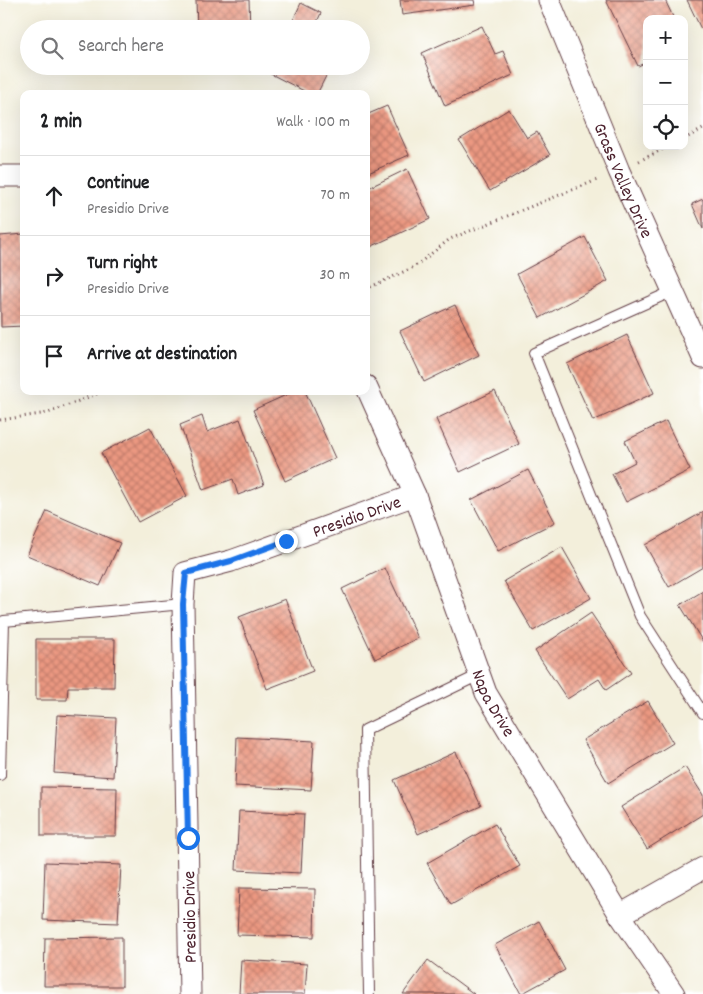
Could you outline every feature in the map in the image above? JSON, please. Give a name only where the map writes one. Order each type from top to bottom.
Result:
[{"type":"street","name":"Grass Valley Drive","points":[[549,0],[619,171],[701,349]]},
{"type":"street","points":[[0,176],[20,176]]},
{"type":"street","name":"Napa Drive","points":[[370,395],[415,495],[486,693],[620,915],[674,994]]},
{"type":"street","name":"Presidio Drive","points":[[190,994],[183,604],[186,573],[231,561],[415,495]]},
{"type":"street","points":[[620,915],[703,868]]},
{"type":"lane","points":[[673,291],[534,353],[640,616],[703,713]]},
{"type":"lane","points":[[0,775],[4,621],[183,604]]},
{"type":"lane","points":[[368,994],[365,730],[479,675]]},
{"type":"path","points":[[688,136],[703,129]]},
{"type":"path","points":[[370,286],[414,268],[450,239],[619,171],[661,150]]},
{"type":"path","points":[[0,420],[48,413],[94,395]]},
{"type":"building","points":[[196,0],[249,0],[250,20],[197,20]]},
{"type":"building","points":[[400,0],[474,0],[475,5],[402,15]]},
{"type":"building","points":[[606,0],[665,0],[672,15],[643,15],[643,64],[638,66]]},
{"type":"building","points":[[687,0],[703,0],[703,28],[701,29]]},
{"type":"building","points":[[301,3],[321,13],[318,20],[293,20]]},
{"type":"building","points":[[482,26],[495,54],[503,51],[513,75],[445,106],[422,53]]},
{"type":"building","points":[[273,75],[326,75],[319,90],[302,90]]},
{"type":"building","points":[[387,106],[409,155],[370,172],[370,113]]},
{"type":"building","points":[[509,109],[527,138],[537,132],[550,155],[490,191],[459,140]]},
{"type":"building","points":[[407,169],[430,219],[370,247],[370,187]]},
{"type":"building","points":[[703,199],[703,229],[692,204]]},
{"type":"building","points":[[20,234],[20,326],[1,327],[0,236]]},
{"type":"building","points":[[585,237],[608,281],[540,318],[517,274]]},
{"type":"building","points":[[455,305],[479,355],[424,382],[400,331]]},
{"type":"building","points":[[627,335],[654,393],[593,421],[567,364]]},
{"type":"building","points":[[495,391],[519,444],[460,472],[436,419]]},
{"type":"building","points":[[286,395],[307,395],[335,458],[285,481],[253,410]]},
{"type":"building","points":[[202,416],[207,432],[240,419],[264,485],[238,495],[233,479],[203,490],[180,425]]},
{"type":"building","points":[[666,421],[690,470],[626,502],[612,474],[635,462],[625,441]]},
{"type":"building","points":[[150,427],[187,496],[138,522],[101,453]]},
{"type":"building","points":[[528,470],[555,522],[498,551],[471,500]]},
{"type":"building","points":[[47,511],[120,543],[100,586],[27,555]]},
{"type":"building","points":[[703,512],[703,567],[669,587],[645,545]]},
{"type":"building","points":[[562,547],[591,598],[533,631],[504,581]]},
{"type":"building","points":[[385,568],[418,638],[375,659],[342,589]]},
{"type":"building","points":[[703,591],[703,642],[680,605]]},
{"type":"building","points":[[285,599],[313,671],[267,689],[239,617]]},
{"type":"building","points":[[591,613],[631,673],[606,690],[599,679],[567,699],[535,651]]},
{"type":"building","points":[[36,639],[115,639],[114,687],[68,687],[67,700],[36,700]]},
{"type":"building","points":[[648,701],[673,743],[608,783],[583,740]]},
{"type":"building","points":[[57,715],[116,718],[113,777],[54,773]]},
{"type":"building","points":[[237,737],[314,741],[311,790],[235,786]]},
{"type":"building","points":[[456,752],[481,806],[418,834],[394,780]]},
{"type":"building","points":[[685,767],[703,795],[703,814],[647,849],[621,807]]},
{"type":"building","points":[[41,787],[117,788],[116,836],[41,836]]},
{"type":"building","points":[[239,811],[304,814],[301,873],[236,870]]},
{"type":"building","points":[[495,824],[520,866],[451,905],[427,863]]},
{"type":"building","points":[[45,862],[121,865],[118,923],[43,920]]},
{"type":"building","points":[[239,888],[315,889],[314,937],[237,935]]},
{"type":"building","points":[[539,921],[565,970],[521,994],[495,945]]},
{"type":"building","points":[[122,937],[122,986],[44,986],[45,938]]},
{"type":"building","points":[[241,960],[307,964],[305,994],[239,994]]},
{"type":"building","points":[[428,960],[474,994],[403,994]]},
{"type":"route","points":[[188,838],[183,604],[186,573],[231,561],[286,541]]}]
